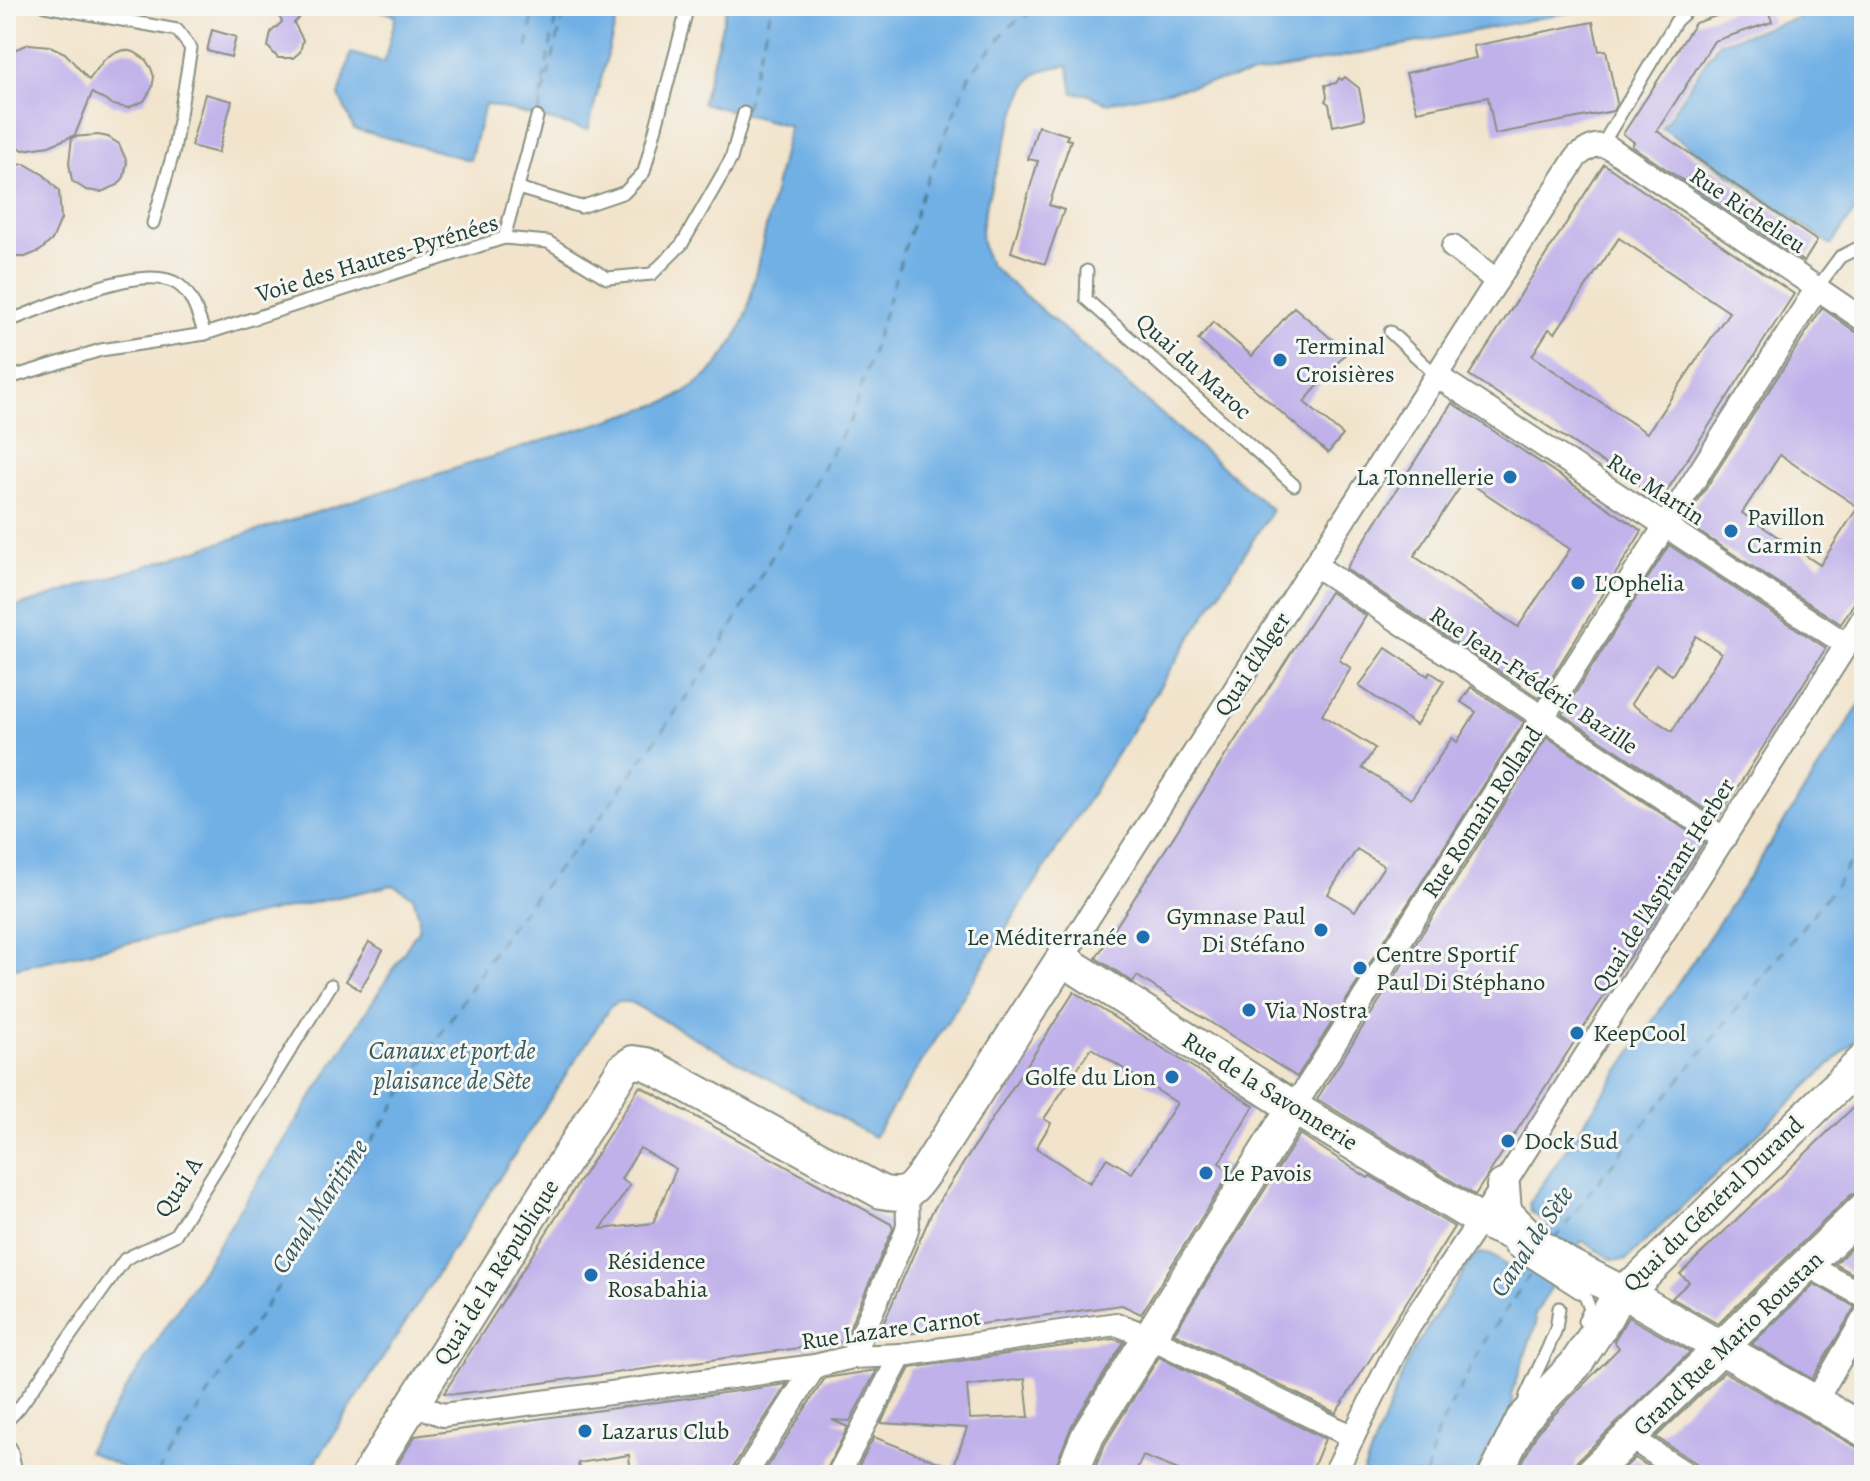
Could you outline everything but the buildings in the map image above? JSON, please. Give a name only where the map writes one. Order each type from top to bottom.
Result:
[{"type":"main road","name":"Rue de la Savonnerie","points":[[1062,959],[1294,1107],[1533,1252]]},
{"type":"main road","name":"Quai d'Alger","points":[[907,1193],[927,1169],[1062,959]]},
{"type":"main road","name":"Quai du Général Durand","points":[[1495,1475],[1522,1420],[1575,1365],[1620,1291],[1639,1280],[1864,1060]]},
{"type":"main road","name":"Quai de la République","points":[[368,1475],[623,1069],[633,1062],[647,1064],[881,1192],[894,1195],[907,1193]]},
{"type":"main road","name":"Rue Romain Rolland","points":[[1071,1475],[1088,1435],[1294,1107]]},
{"type":"main road","points":[[1503,1186],[1505,1212],[1533,1252],[1563,1271],[1620,1291],[1864,1430]]},
{"type":"main road","name":"Grand'Rue Mario Roustan","points":[[1590,1475],[1864,1209]]},
{"type":"street","name":"Quai d'Alger","points":[[1062,959],[1577,156],[1592,145],[1602,145]]},
{"type":"street","name":"Rue Richelieu","points":[[1602,145],[1864,320]]},
{"type":"street","points":[[1453,247],[1497,281]]},
{"type":"street","name":"Rue Romain Rolland","points":[[1294,1107],[1817,288]]},
{"type":"street","name":"Rue Martin","points":[[1437,376],[1847,645]]},
{"type":"street","name":"Rue Jean-Frédéric Bazille","points":[[1315,565],[1724,839]]},
{"type":"street","name":"Quai de l'Aspirant Herber","points":[[1334,1475],[1404,1334],[1484,1222],[1503,1186],[1864,617]]},
{"type":"street","points":[[852,1357],[906,1233],[907,1193]]},
{"type":"street","points":[[1807,1265],[1864,1296]]},
{"type":"street","points":[[1815,1402],[1864,1318]]},
{"type":"street","name":"Rue Lazare Carnot","points":[[414,1404],[443,1415],[815,1366],[852,1357],[901,1355],[1116,1324],[1150,1337],[1353,1437]]},
{"type":"street","points":[[838,1475],[901,1355]]},
{"type":"street","points":[[745,1475],[815,1366]]},
{"type":"street","points":[[1631,1438],[1688,1475]]},
{"type":"street","points":[[6,1451],[11,1475]]},
{"type":"lane","points":[[45,6],[177,30],[191,48],[174,150],[153,223]]},
{"type":"lane","points":[[518,188],[581,207],[625,192],[644,172],[688,6]]},
{"type":"lane","points":[[1602,145],[1617,115],[1676,21],[1689,9],[1699,6]]},
{"type":"lane","name":"Voie des Hautes-Pyrénées","points":[[6,379],[101,350],[205,334],[504,238],[548,242],[607,278],[652,274],[682,244],[731,159],[744,113]]},
{"type":"lane","points":[[504,238],[537,117]]},
{"type":"lane","points":[[1817,288],[1840,257],[1864,245]]},
{"type":"lane","name":"Quai du Maroc","points":[[1087,271],[1086,299],[1294,485]]},
{"type":"lane","points":[[6,322],[124,280],[156,276],[180,285],[191,297],[205,334]]},
{"type":"lane","points":[[1390,332],[1437,376]]},
{"type":"lane","name":"Quai A","points":[[6,1422],[125,1259],[175,1235],[331,985]]},
{"type":"lane","points":[[1563,1271],[1585,1296],[1590,1309],[1584,1321]]},
{"type":"lane","points":[[1522,1420],[1526,1395],[1548,1348],[1559,1308]]},
{"type":"water","points":[[363,6],[620,6],[588,130],[485,104],[470,160],[354,129],[339,96],[351,53],[384,63],[396,15]]},
{"type":"water","points":[[727,6],[1602,6],[1107,103],[1087,94],[1073,93],[1068,65],[1045,70],[1033,77],[1012,123],[985,211],[982,240],[991,266],[1272,510],[874,1137],[630,1002],[618,1002],[610,1007],[307,1475],[130,1475],[129,1471],[87,1451],[418,930],[419,916],[413,897],[393,885],[6,970],[6,610],[669,401],[696,385],[725,355],[746,316],[789,126],[702,103]]},
{"type":"water","points":[[1810,6],[1864,6],[1864,209],[1855,211],[1831,245],[1662,128],[1718,43],[1810,14]]},
{"type":"water","points":[[1864,698],[1864,1032],[1626,1260],[1613,1260],[1582,1241],[1580,1243],[1535,1314],[1536,1324],[1511,1395],[1513,1403],[1501,1435],[1494,1436],[1476,1475],[1362,1475],[1409,1357],[1474,1256],[1480,1253],[1491,1255],[1520,1275],[1549,1225],[1531,1212],[1529,1204],[1730,906]]},
{"type":"ferry route","points":[[527,47],[535,6]]},
{"type":"ferry route","points":[[540,100],[558,6]]},
{"type":"ferry route","points":[[539,112],[566,6]]},
{"type":"ferry route","points":[[745,108],[772,6]]},
{"type":"ferry route","points":[[157,1475],[509,928],[600,818],[712,661],[851,419],[922,193],[970,74],[1011,25],[1042,6]]},
{"type":"ferry route","points":[[1555,1240],[1589,1193],[1836,885],[1864,838]]},
{"type":"ferry route","points":[[1426,1475],[1437,1433],[1484,1342],[1535,1267]]},
{"type":"place","name":"Terminal Croisières","points":[[1280,360]]},
{"type":"place","name":"La Tonnellerie","points":[[1510,477]]},
{"type":"place","name":"Pavillon Carmin","points":[[1731,531]]},
{"type":"place","name":"L'Ophelia","points":[[1578,583]]},
{"type":"place","name":"Gymnase Paul Di Stéfano","points":[[1321,930]]},
{"type":"place","name":"Le Méditerranée","points":[[1143,937]]},
{"type":"place","name":"Centre Sportif Paul Di Stéphano","points":[[1360,968]]},
{"type":"place","name":"Via Nostra","points":[[1249,1010]]},
{"type":"place","name":"KeepCool","points":[[1577,1033]]},
{"type":"place","name":"Golfe du Lion","points":[[1172,1077]]},
{"type":"place","name":"Dock Sud","points":[[1508,1141]]},
{"type":"place","name":"Le Pavois","points":[[1206,1173]]},
{"type":"place","name":"Résidence Rosabahia","points":[[591,1275]]},
{"type":"place","name":"Lazarus Club","points":[[585,1431]]},
{"type":"water label","name":"Canaux et port de plaisance de Sète","points":[[452,1065]]},
{"type":"water label","name":"Canal Maritime","points":[[319,1206]]},
{"type":"water label","name":"Canal de Sète","points":[[1531,1241]]}]
